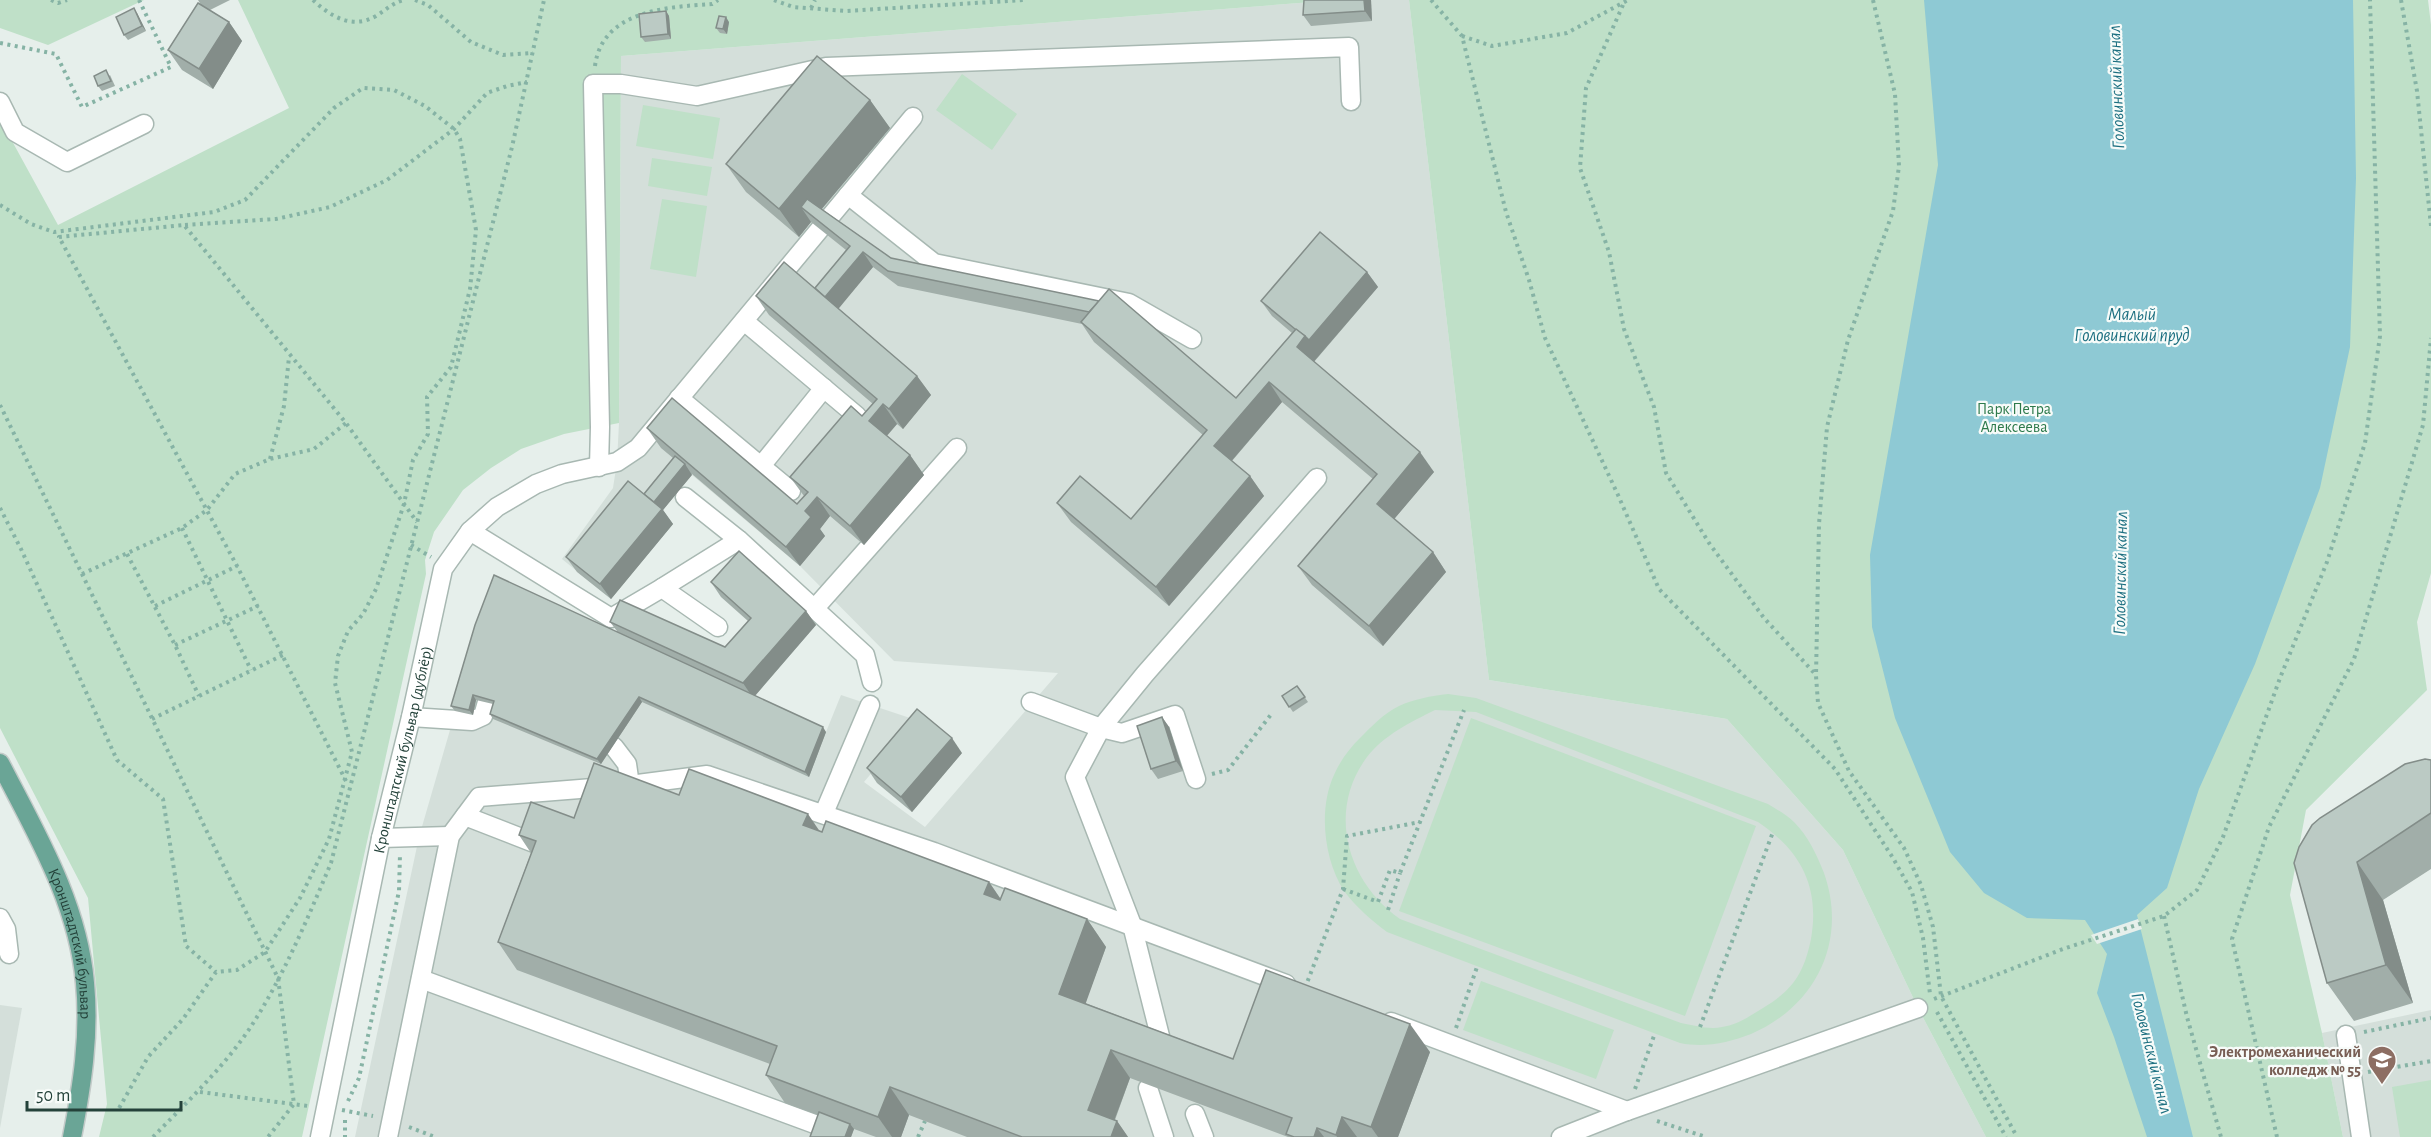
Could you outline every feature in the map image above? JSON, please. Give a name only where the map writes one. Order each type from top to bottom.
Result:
[{"type":"main road","name":"Кронштадтский бульвар","points":[[0,763],[53,868],[75,927],[85,982],[87,1030],[83,1079],[72,1137]]},
{"type":"lane","points":[[599,467],[600,415],[593,84],[621,84],[697,96],[826,67],[1349,48],[1351,101]]},
{"type":"lane","points":[[0,102],[15,132],[67,162],[144,124]]},
{"type":"lane","points":[[791,491],[680,398],[913,117]]},
{"type":"lane","points":[[848,195],[934,263],[1129,303],[1192,339]]},
{"type":"lane","points":[[744,321],[857,416]]},
{"type":"lane","points":[[761,466],[824,388]]},
{"type":"lane","name":"Кронштадтский бульвар (дублёр)","points":[[320,1137],[381,838],[411,717],[443,569],[470,531],[497,507],[536,484],[562,474],[617,462],[638,448],[680,398]]},
{"type":"lane","points":[[815,608],[957,448]]},
{"type":"lane","points":[[1164,1052],[1132,925],[1074,777],[1101,728],[1153,665],[1317,478]]},
{"type":"lane","points":[[685,497],[739,540],[865,655],[872,682]]},
{"type":"lane","points":[[470,531],[611,618],[739,540]]},
{"type":"lane","points":[[662,588],[718,627]]},
{"type":"lane","points":[[1031,702],[1101,728],[1122,733],[1175,715],[1196,779]]},
{"type":"lane","points":[[824,813],[870,705]]},
{"type":"lane","points":[[411,717],[472,721],[485,715]]},
{"type":"lane","points":[[614,747],[627,764],[630,785]]},
{"type":"lane","points":[[700,796],[707,775]]},
{"type":"lane","points":[[388,1137],[450,836],[479,797],[630,785],[707,775],[824,813],[1132,925],[1279,988],[1305,991]]},
{"type":"lane","points":[[465,816],[542,846]]},
{"type":"lane","points":[[837,842],[845,821]]},
{"type":"lane","points":[[381,838],[450,836]]},
{"type":"lane","points":[[1020,905],[1026,887]]},
{"type":"lane","points":[[0,918],[6,929],[9,954]]},
{"type":"lane","points":[[421,979],[820,1126]]},
{"type":"lane","points":[[1561,1137],[1924,1005]]},
{"type":"lane","points":[[1372,1015],[1628,1111]]},
{"type":"lane","points":[[2346,1035],[2361,1137]]},
{"type":"lane","points":[[1148,1088],[1164,1137]]},
{"type":"lane","points":[[1195,1114],[1203,1137]]},
{"type":"path","points":[[51,0],[58,3],[67,0]]},
{"type":"path","points":[[0,43],[56,54],[82,107],[171,67],[139,0]]},
{"type":"path","points":[[313,0],[330,16],[350,22],[373,17],[394,3],[404,0]]},
{"type":"path","points":[[415,0],[428,5],[471,42],[503,55],[533,53]]},
{"type":"path","points":[[153,1137],[199,1092],[248,1031],[308,918],[331,863],[526,82],[544,0]]},
{"type":"path","points":[[593,84],[597,54],[608,32],[632,19],[663,7],[712,4],[718,0]]},
{"type":"path","points":[[774,0],[793,7],[846,11],[1024,0]]},
{"type":"path","points":[[811,8],[815,0]]},
{"type":"path","points":[[1431,0],[1462,36],[1506,212],[1529,280],[1545,338],[1659,589],[1836,769],[1893,858],[1912,892],[1923,938],[1924,1005]]},
{"type":"path","points":[[1462,36],[1492,46],[1567,33],[1623,5],[1628,0]]},
{"type":"path","points":[[1873,0],[1895,94],[1899,166],[1893,211],[1848,340],[1827,427],[1819,524],[1816,676],[1818,703],[1849,771],[1904,848],[1921,885],[1933,927],[1941,996],[2017,1137]]},
{"type":"path","points":[[1941,996],[2063,949],[2164,916],[2197,890],[2223,837],[2280,678],[2327,562],[2365,443],[2380,336],[2370,0]]},
{"type":"path","points":[[2401,0],[2417,91],[2431,226]]},
{"type":"path","points":[[1623,5],[1586,88],[1580,168],[1609,252],[1624,329],[1654,407],[1666,473],[1709,543],[1764,618],[1816,676]]},
{"type":"path","points":[[351,790],[237,566],[59,237],[276,219],[330,207],[387,180],[454,129],[487,93],[526,82]]},
{"type":"path","points":[[0,205],[31,224],[54,232],[214,212],[245,200],[334,108],[363,88],[394,90],[425,106],[454,129],[462,148],[476,230],[470,289],[451,367],[427,397],[428,434],[413,460],[404,504],[376,589],[363,614],[348,631],[338,656],[335,683],[352,752],[346,781],[329,839],[300,898],[265,952],[237,970],[216,972],[186,945],[163,799],[117,760],[0,508]]},
{"type":"path","points":[[184,225],[346,423],[417,522]]},
{"type":"path","points":[[2277,1137],[2232,939],[2269,827],[2354,659],[2422,424],[2431,338]]},
{"type":"path","points":[[270,459],[284,406],[289,356]]},
{"type":"path","points":[[0,405],[278,978],[294,1104],[268,1137]]},
{"type":"path","points":[[82,574],[182,528],[207,510],[236,474],[270,459],[314,449],[346,423]]},
{"type":"path","points":[[182,528],[252,670]]},
{"type":"path","points":[[127,554],[176,645],[199,696]]},
{"type":"path","points":[[155,606],[237,566]]},
{"type":"path","points":[[176,645],[258,606]]},
{"type":"path","points":[[152,718],[283,655]]},
{"type":"path","points":[[1388,910],[1400,873],[1464,710]]},
{"type":"path","points":[[1196,779],[1228,770],[1273,712]]},
{"type":"path","points":[[1305,991],[1343,889],[1347,836],[1420,822]]},
{"type":"path","points":[[1700,1027],[1773,832]]},
{"type":"path","points":[[1343,889],[1378,902],[1390,870],[1400,873]]},
{"type":"path","points":[[2164,916],[2187,1017],[2221,1137]]},
{"type":"path","points":[[1451,1043],[1477,967]]},
{"type":"path","points":[[118,1110],[148,1057],[183,1019],[216,972]]},
{"type":"path","points":[[1937,1011],[2006,1137]]},
{"type":"path","points":[[2346,1035],[2431,1018]]},
{"type":"path","points":[[1655,1033],[1628,1111],[1706,1137]]},
{"type":"path","points":[[2352,1075],[2431,1061]]},
{"type":"path","points":[[199,1092],[360,1113]]},
{"type":"path","points":[[918,1137],[925,1121]]},
{"type":"shaded area","points":[[1338,0],[1409,0],[1489,680],[1727,719],[1843,850],[1918,1008],[1986,1137],[355,1137],[419,837],[479,630],[826,732],[841,695],[916,720],[864,782],[925,827],[1058,673],[894,661],[800,566],[692,475],[660,513],[673,524],[611,599],[562,559],[613,488],[617,462],[621,56]]},
{"type":"shaded area","points":[[0,1005],[22,1008],[0,1128]]},
{"type":"shaded area","name":"Электромеханический колледж № 55","points":[[2431,1010],[2431,1137],[2343,1137],[2322,1033]]},
{"type":"green space","points":[[0,0],[144,0],[48,45],[0,28]]},
{"type":"green space","points":[[238,0],[1338,0],[621,56],[619,423],[564,434],[521,449],[491,468],[463,490],[434,532],[425,560],[426,574],[302,1137],[99,1137],[107,1104],[88,898],[0,728],[0,119],[58,225],[289,108]]},
{"type":"green space","name":"Парк Петра Алексеева","points":[[1409,0],[2428,0],[2431,25],[2431,573],[2417,622],[2427,690],[2306,810],[2290,895],[2343,1137],[1986,1137],[1918,1008],[1843,850],[1727,719],[1489,680]]},
{"type":"green space","points":[[962,74],[1017,114],[992,150],[936,110]]},
{"type":"green space","points":[[643,105],[720,118],[713,159],[636,146]]},
{"type":"green space","points":[[652,158],[712,167],[707,196],[648,186]]},
{"type":"green space","points":[[662,199],[707,206],[696,277],[650,269]]},
{"type":"green space","points":[[1448,694],[1476,698],[1768,804],[1788,817],[1804,833],[1815,853],[1824,873],[1830,898],[1832,923],[1829,946],[1821,968],[1809,989],[1793,1007],[1774,1022],[1751,1034],[1716,1044],[1680,1043],[1387,932],[1359,908],[1337,879],[1328,850],[1326,834],[1325,818],[1329,788],[1345,755],[1383,716],[1405,704]],"holes":[[[1435,710],[1476,712],[1758,822],[1773,833],[1796,858],[1810,887],[1813,903],[1811,939],[1805,962],[1796,980],[1773,1001],[1748,1017],[1722,1027],[1701,1027],[1681,1023],[1400,919],[1382,904],[1367,886],[1356,866],[1349,845],[1346,823],[1348,800],[1355,778],[1367,757],[1381,742],[1417,719]]]},
{"type":"green space","points":[[1471,718],[1756,826],[1685,1016],[1399,911]]},
{"type":"green space","points":[[1481,981],[1614,1030],[1596,1079],[1463,1030]]},
{"type":"green space","points":[[2431,1080],[2431,1137],[2400,1137],[2392,1087]]},
{"type":"water","name":"Малый Головинский пруд","points":[[1924,0],[2353,0],[2356,178],[2350,347],[2320,488],[2255,664],[2199,789],[2167,888],[2137,915],[2193,1137],[2147,1137],[2097,993],[2107,954],[2085,920],[2027,918],[1984,893],[1950,852],[1895,718],[1872,627],[1870,555],[1938,165]]},
{"type":"pier","points":[[2138,919],[2142,929],[2097,944],[2091,935]]},
{"type":"building","points":[[1304,0],[1364,0],[1365,11],[1303,15]]},
{"type":"building","points":[[198,3],[229,22],[199,69],[168,50]]},
{"type":"building","points":[[134,8],[142,26],[124,35],[116,17]]},
{"type":"building","points":[[666,11],[668,34],[641,37],[639,14]]},
{"type":"building","points":[[719,16],[726,17],[723,29],[716,28]]},
{"type":"building","points":[[817,56],[870,100],[779,209],[726,164]]},
{"type":"building","points":[[106,70],[111,81],[98,86],[94,76]]},
{"type":"building","points":[[807,199],[891,258],[1099,301],[1089,312],[888,271],[863,252],[825,297],[815,288],[850,246],[801,207]]},
{"type":"building","points":[[1320,232],[1367,272],[1309,340],[1261,301]]},
{"type":"building","points":[[784,262],[917,376],[889,409],[883,404],[869,421],[910,455],[850,526],[817,497],[805,511],[811,517],[786,547],[647,428],[672,398],[797,504],[808,492],[790,477],[851,406],[862,416],[877,399],[756,296]]},
{"type":"building","points":[[1109,289],[1236,398],[1296,329],[1305,336],[1297,347],[1420,452],[1377,504],[1433,552],[1369,626],[1298,566],[1377,474],[1269,382],[1214,446],[1250,476],[1156,587],[1057,503],[1080,476],[1131,519],[1207,430],[1081,322]]},
{"type":"building","points":[[675,456],[685,464],[654,502],[644,494]]},
{"type":"building","points":[[628,481],[662,509],[600,584],[566,557]]},
{"type":"building","points":[[739,551],[806,611],[743,683],[610,622],[620,600],[725,647],[751,618],[711,582]]},
{"type":"building","points":[[494,575],[823,727],[805,772],[639,697],[597,759],[490,714],[494,701],[473,695],[469,710],[451,706],[475,625]]},
{"type":"building","points":[[1297,686],[1305,697],[1289,707],[1282,696]]},
{"type":"building","points":[[917,709],[952,738],[901,797],[867,768]]},
{"type":"building","points":[[1162,717],[1176,761],[1151,769],[1137,726]]},
{"type":"building","points":[[2425,759],[2431,760],[2431,813],[2357,862],[2386,965],[2327,983],[2294,863],[2299,847],[2312,825],[2320,818],[2405,764]]},
{"type":"building","points":[[594,763],[679,795],[689,769],[808,814],[803,825],[822,832],[826,821],[989,882],[984,894],[1000,900],[1005,888],[1087,919],[1059,994],[1233,1059],[1266,970],[1410,1024],[1371,1127],[1342,1117],[1336,1135],[1317,1128],[1314,1137],[1294,1137],[1286,1134],[1292,1118],[1111,1050],[1088,1110],[1117,1121],[1111,1137],[1022,1137],[890,1087],[878,1117],[766,1075],[777,1046],[498,942],[536,841],[519,835],[531,802],[574,818]]},
{"type":"building","points":[[819,1112],[850,1124],[845,1137],[810,1137]]},
{"type":"place","name":"Электромеханический колледж № 55","points":[[2382,1086]]},
{"type":"water label","name":"Головинский канал","points":[[2116,87]]},
{"type":"water label","name":"Головинский канал","points":[[2120,573]]},
{"type":"water label","name":"Головинский канал","points":[[2152,1053]]}]
